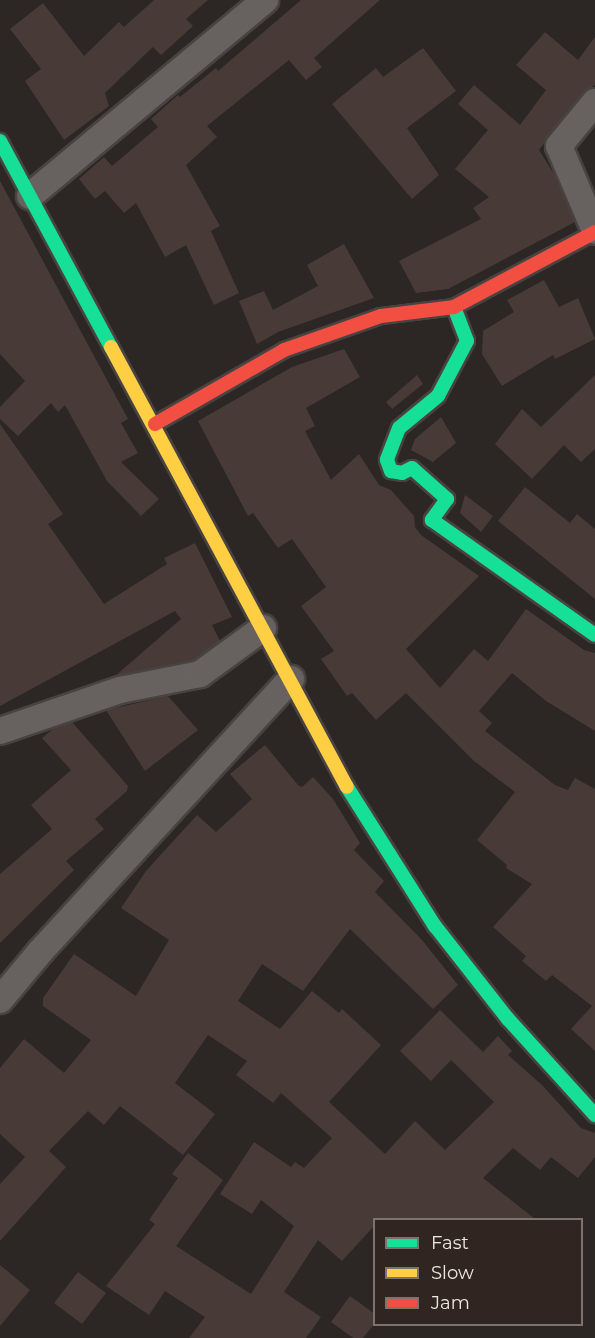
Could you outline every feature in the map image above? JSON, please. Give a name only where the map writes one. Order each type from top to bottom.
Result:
[{"type":"street","points":[[30,196],[265,0]]},
{"type":"street","points":[[155,424],[284,350],[381,316],[454,307],[595,232],[559,146],[595,102]]},
{"type":"street","points":[[0,141],[155,424],[348,788],[435,927],[508,1019],[595,1115]]},
{"type":"street","points":[[454,307],[467,341],[455,370],[438,396],[399,429],[387,460],[391,471],[402,473],[412,468],[447,499],[432,520],[595,635]]},
{"type":"street","points":[[0,731],[120,690],[200,674],[263,628]]},
{"type":"street","points":[[0,1000],[40,952],[291,679]]},
{"type":"building","points":[[154,0],[208,0],[186,19],[193,26],[161,55],[153,47],[105,93],[109,106],[64,140],[25,81],[41,69],[10,29],[43,3],[84,56],[119,22],[124,27]]},
{"type":"building","points":[[301,0],[380,0],[314,58],[322,67],[306,80],[289,60],[207,126],[217,137],[186,165],[220,226],[211,231],[239,293],[214,305],[186,245],[165,257],[136,203],[124,213],[105,191],[95,199],[79,179],[104,157],[112,166],[158,127],[151,119],[178,95],[180,97],[216,68],[218,71]]},
{"type":"building","points":[[545,32],[578,60],[595,37],[595,85],[583,93],[539,150],[554,174],[575,222],[448,289],[416,293],[399,261],[481,219],[473,208],[489,197],[455,169],[488,130],[458,104],[474,85],[520,125],[546,90],[516,65]]},
{"type":"building","points":[[423,48],[456,91],[407,128],[439,175],[412,199],[332,104],[376,68],[383,77]]},
{"type":"building","points":[[0,181],[128,419],[121,423],[138,453],[121,462],[159,499],[141,516],[107,481],[65,405],[58,412],[51,403],[18,436],[0,419],[0,407],[25,381],[0,354]]},
{"type":"building","points":[[344,244],[374,298],[278,332],[257,344],[239,301],[264,291],[273,310],[318,286],[307,265]]},
{"type":"building","points":[[544,280],[559,307],[578,298],[595,339],[555,359],[553,355],[502,386],[482,354],[483,331],[514,312],[507,300]]},
{"type":"building","points":[[344,349],[360,377],[306,408],[315,426],[305,431],[331,480],[359,454],[379,485],[391,490],[414,516],[415,527],[421,535],[479,576],[406,649],[440,688],[474,649],[488,661],[526,609],[584,650],[595,653],[595,731],[546,701],[512,673],[479,711],[492,723],[485,731],[555,785],[568,790],[575,778],[595,789],[595,1051],[571,1029],[592,1006],[552,975],[546,981],[522,961],[526,956],[493,927],[532,884],[506,868],[507,865],[477,840],[515,792],[474,761],[406,693],[376,720],[352,693],[347,696],[321,659],[334,651],[301,606],[326,587],[292,539],[278,548],[253,513],[248,516],[198,421],[292,367]]},
{"type":"building","points":[[417,375],[423,384],[392,409],[386,402]]},
{"type":"building","points":[[595,375],[595,449],[581,462],[564,445],[532,479],[495,444],[522,409],[541,427]]},
{"type":"building","points":[[441,417],[456,443],[433,462],[411,450],[415,439]]},
{"type":"building","points":[[0,424],[63,514],[48,524],[104,604],[167,564],[164,558],[195,543],[232,617],[212,625],[220,641],[194,660],[115,676],[181,619],[175,611],[0,706]]},
{"type":"building","points":[[525,487],[570,523],[577,514],[595,529],[595,599],[498,521]]},
{"type":"building","points":[[465,495],[493,516],[481,532],[460,513]]},
{"type":"building","points":[[168,696],[198,730],[145,771],[106,710]]},
{"type":"building","points":[[72,722],[128,786],[127,791],[95,819],[104,829],[66,861],[74,870],[0,943],[0,874],[52,829],[31,805],[71,770],[42,738],[53,729]]},
{"type":"building","points":[[265,745],[298,785],[302,787],[313,777],[333,799],[360,843],[354,850],[384,881],[375,892],[422,940],[458,985],[433,1009],[350,929],[303,991],[262,964],[238,1001],[280,1029],[312,991],[339,1013],[342,1009],[381,1045],[329,1102],[385,1154],[415,1121],[445,1150],[494,1102],[451,1060],[431,1081],[400,1051],[440,1010],[483,1052],[498,1036],[512,1051],[508,1055],[542,1085],[581,1128],[595,1133],[595,1157],[578,1178],[551,1157],[540,1170],[513,1148],[483,1178],[534,1218],[373,1218],[373,1227],[342,1261],[318,1240],[284,1292],[321,1317],[306,1338],[189,1338],[205,1317],[165,1291],[149,1315],[106,1286],[155,1224],[149,1220],[178,1178],[172,1174],[188,1153],[223,1180],[176,1246],[251,1294],[294,1226],[261,1200],[252,1214],[220,1194],[254,1142],[291,1167],[295,1162],[304,1168],[332,1138],[281,1093],[273,1103],[236,1075],[247,1061],[208,1035],[175,1083],[215,1114],[183,1155],[120,1106],[104,1125],[88,1111],[49,1151],[66,1167],[0,1241],[0,1184],[25,1157],[0,1134],[0,1068],[24,1039],[64,1073],[91,1040],[43,1006],[43,998],[74,954],[136,996],[169,940],[121,908],[146,871],[197,815],[216,832],[252,799],[230,774]]},
{"type":"building","points":[[0,1265],[30,1290],[0,1326]]},
{"type":"building","points":[[78,1272],[106,1293],[82,1324],[54,1303]]},
{"type":"building","points":[[350,1296],[373,1313],[373,1326],[363,1338],[353,1338],[331,1322]]},
{"type":"traffic: fast","points":[[0,141],[111,347]]},
{"type":"traffic: fast","points":[[454,307],[467,341],[438,396],[399,428],[387,460],[391,471],[402,473],[412,468],[447,499],[432,520],[595,635]]},
{"type":"traffic: fast","points":[[347,787],[435,926],[508,1019],[595,1115]]},
{"type":"traffic: slow","points":[[111,347],[347,787]]},
{"type":"traffic: jam","points":[[155,424],[284,350],[381,316],[454,307],[595,232]]}]
